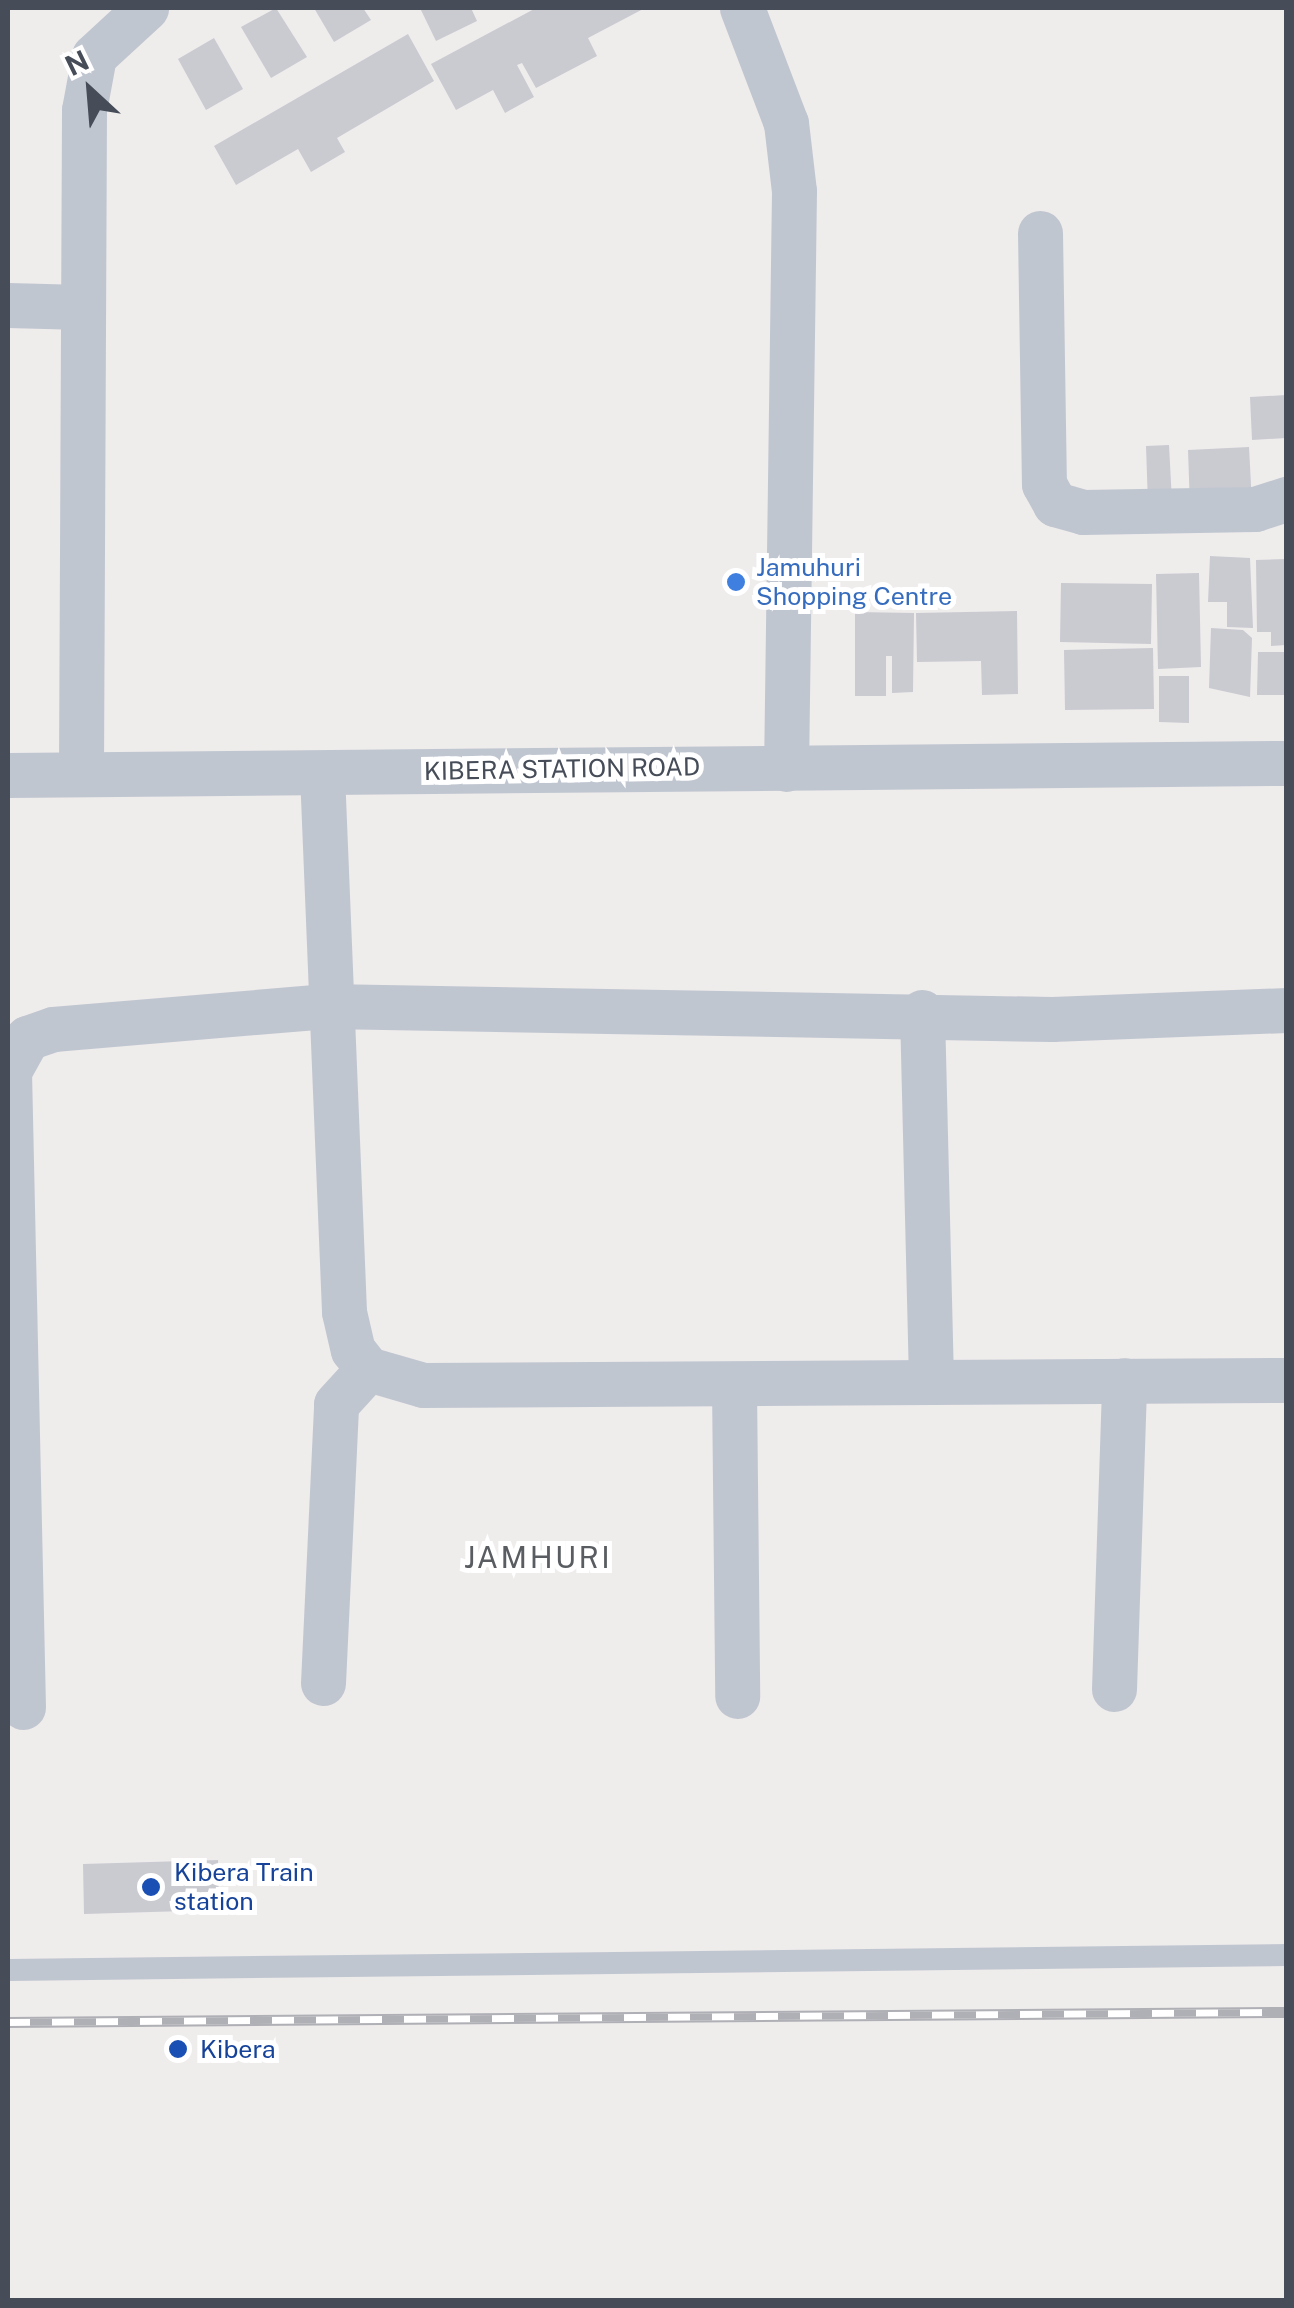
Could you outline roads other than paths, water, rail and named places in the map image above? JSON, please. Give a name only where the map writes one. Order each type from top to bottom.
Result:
[{"type":"street","points":[[81,772],[82,307],[87,78],[110,35],[146,8]]},
{"type":"street","points":[[742,8],[786,123],[794,190],[786,768]]},
{"type":"street","points":[[1040,233],[1044,484],[1055,504],[1083,512],[1254,509],[1286,499]]},
{"type":"street","points":[[8,306],[82,307]]},
{"type":"street","name":"KIBERA STATION ROAD","points":[[8,775],[1286,763]]},
{"type":"street","points":[[322,773],[327,1006],[344,1312],[353,1350],[368,1370],[423,1385],[734,1386],[930,1378],[1286,1380]]},
{"type":"street","points":[[23,1707],[12,1459],[9,1071],[20,1044],[53,1029],[327,1006],[922,1012],[1052,1019],[1286,1010]]},
{"type":"street","points":[[922,1012],[930,1378]]},
{"type":"street","points":[[323,1683],[336,1404],[368,1370]]},
{"type":"street","points":[[1114,1689],[1124,1380]]},
{"type":"street","points":[[734,1386],[737,1696]]},
{"type":"lane","points":[[8,1970],[1286,1956]]},
{"type":"railway","points":[[8,2022],[1286,2012]]},
{"type":"place","name":"Jamuhuri Shopping Centre","points":[[736,582]]},
{"type":"place","name":"Kibera Train station","points":[[151,1887]]},
{"type":"place","name":"Kibera","points":[[178,2049]]},
{"type":"district","name":"JAMHURI","points":[[538,1557]]}]
